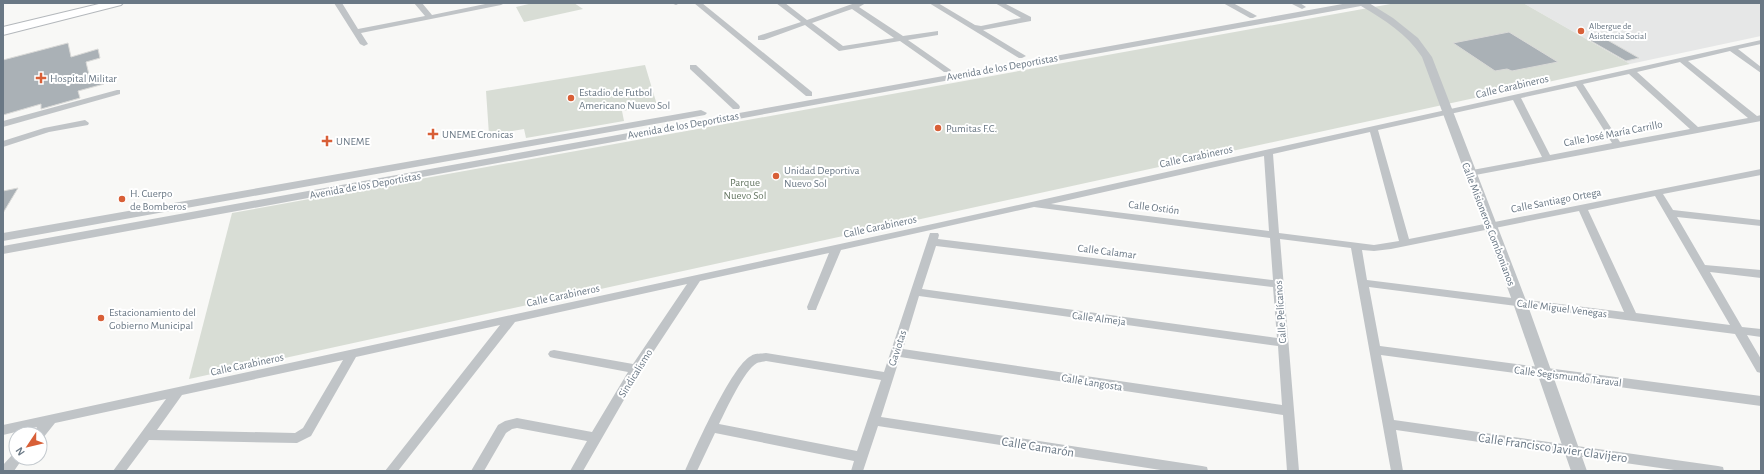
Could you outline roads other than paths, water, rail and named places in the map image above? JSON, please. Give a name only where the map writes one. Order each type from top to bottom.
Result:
[{"type":"main road","points":[[3,23],[86,5],[117,3]]},
{"type":"main road","points":[[3,31],[86,5]]},
{"type":"street","points":[[338,3],[364,44]]},
{"type":"street","points":[[418,3],[430,17]]},
{"type":"street","points":[[356,32],[497,3]]},
{"type":"street","points":[[698,3],[809,94]]},
{"type":"street","points":[[780,3],[842,49],[935,33]]},
{"type":"street","points":[[761,38],[862,3]]},
{"type":"street","points":[[933,3],[1022,56]]},
{"type":"street","points":[[973,27],[982,28],[1028,20],[999,3]]},
{"type":"street","points":[[1227,3],[1253,16]]},
{"type":"street","name":"Avenida de los Deportistas","points":[[3,250],[461,167],[669,123],[736,107],[1022,56],[1050,55],[1253,16],[1298,5],[1326,3]]},
{"type":"street","name":"Avenida de los Deportistas","points":[[3,237],[460,155],[669,123],[1050,55],[1363,3]]},
{"type":"street","name":"Calle Misioneros Combonianos","points":[[1363,3],[1410,35],[1427,57],[1520,303],[1579,471]]},
{"type":"street","points":[[853,6],[947,70]]},
{"type":"street","name":"Calle Carabineros","points":[[3,430],[937,226],[1030,204],[1447,113],[1761,42]]},
{"type":"street","points":[[1731,48],[1761,71]]},
{"type":"street","points":[[1682,60],[1758,119]]},
{"type":"street","points":[[692,67],[736,107]]},
{"type":"street","points":[[1631,72],[1696,130]]},
{"type":"street","points":[[1578,83],[1616,144]]},
{"type":"street","points":[[3,124],[117,92]]},
{"type":"street","points":[[1516,97],[1547,158]]},
{"type":"street","name":"Calle José María Carrillo","points":[[1470,173],[1616,144],[1758,119]]},
{"type":"street","points":[[3,144],[47,130],[85,123]]},
{"type":"street","points":[[1373,129],[1405,243]]},
{"type":"street","name":"Calle Pelícanos","points":[[1268,152],[1293,471]]},
{"type":"street","points":[[460,155],[461,167]]},
{"type":"street","name":"Calle Santiago Ortega","points":[[1356,247],[1374,248],[1405,243],[1761,172]]},
{"type":"street","points":[[1657,192],[1761,369]]},
{"type":"street","points":[[220,211],[223,197]]},
{"type":"street","name":"Calle Ostión","points":[[1030,204],[1274,234],[1356,247]]},
{"type":"street","points":[[1582,207],[1632,317]]},
{"type":"street","points":[[140,226],[148,211]]},
{"type":"street","points":[[1669,213],[1761,223]]},
{"type":"street","points":[[82,236],[88,221]]},
{"type":"street","name":"Gaviotas","points":[[857,471],[937,226]]},
{"type":"street","name":"Calle Calamar","points":[[932,242],[1278,284]]},
{"type":"street","points":[[812,307],[837,247]]},
{"type":"street","points":[[1356,247],[1397,471]]},
{"type":"street","points":[[1701,268],[1761,274]]},
{"type":"street","name":"Sindicalismo","points":[[576,471],[636,369],[697,278]]},
{"type":"street","name":"Calle Miguel Venegas","points":[[1363,283],[1761,333]]},
{"type":"street","name":"Calle Almeja","points":[[916,292],[1283,343]]},
{"type":"street","points":[[392,471],[512,318]]},
{"type":"street","name":"Calle Segismundo Taraval","points":[[1375,350],[1761,401]]},
{"type":"street","name":"Calle Langosta","points":[[896,352],[1288,411]]},
{"type":"street","points":[[146,435],[297,438],[307,432],[353,353]]},
{"type":"street","points":[[554,354],[636,369]]},
{"type":"street","points":[[691,471],[710,428],[744,368],[754,359],[766,357],[888,377]]},
{"type":"street","points":[[119,471],[179,391]]},
{"type":"street","points":[[46,426],[52,419]]},
{"type":"street","name":"Calle Camarón","points":[[874,421],[1202,471]]},
{"type":"street","points":[[477,471],[502,429],[509,424],[517,423],[596,438]]},
{"type":"street","name":"Calle Francisco Javier Clavijero","points":[[1388,424],[1718,471]]},
{"type":"street","points":[[710,428],[862,457]]},
{"type":"place","name":"Albergue de Asistencia Social","points":[[1581,31]]},
{"type":"place","name":"Hospital Militar","points":[[41,78]]},
{"type":"place","name":"Estadio de Futbol Americano Nuevo Sol","points":[[571,98]]},
{"type":"place","name":"Pumitas F.C.","points":[[938,128]]},
{"type":"place","name":"UNEME Cronicas","points":[[433,134]]},
{"type":"place","name":"UNEME","points":[[327,141]]},
{"type":"place","name":"Unidad Deportiva Nuevo Sol","points":[[776,176]]},
{"type":"place","name":"H. Cuerpo de Bomberos","points":[[122,199]]},
{"type":"place","name":"Estacionamiento del Gobierno Municipal","points":[[101,318]]},
{"type":"park label","name":"Parque Nuevo Sol","points":[[745,188]]}]
